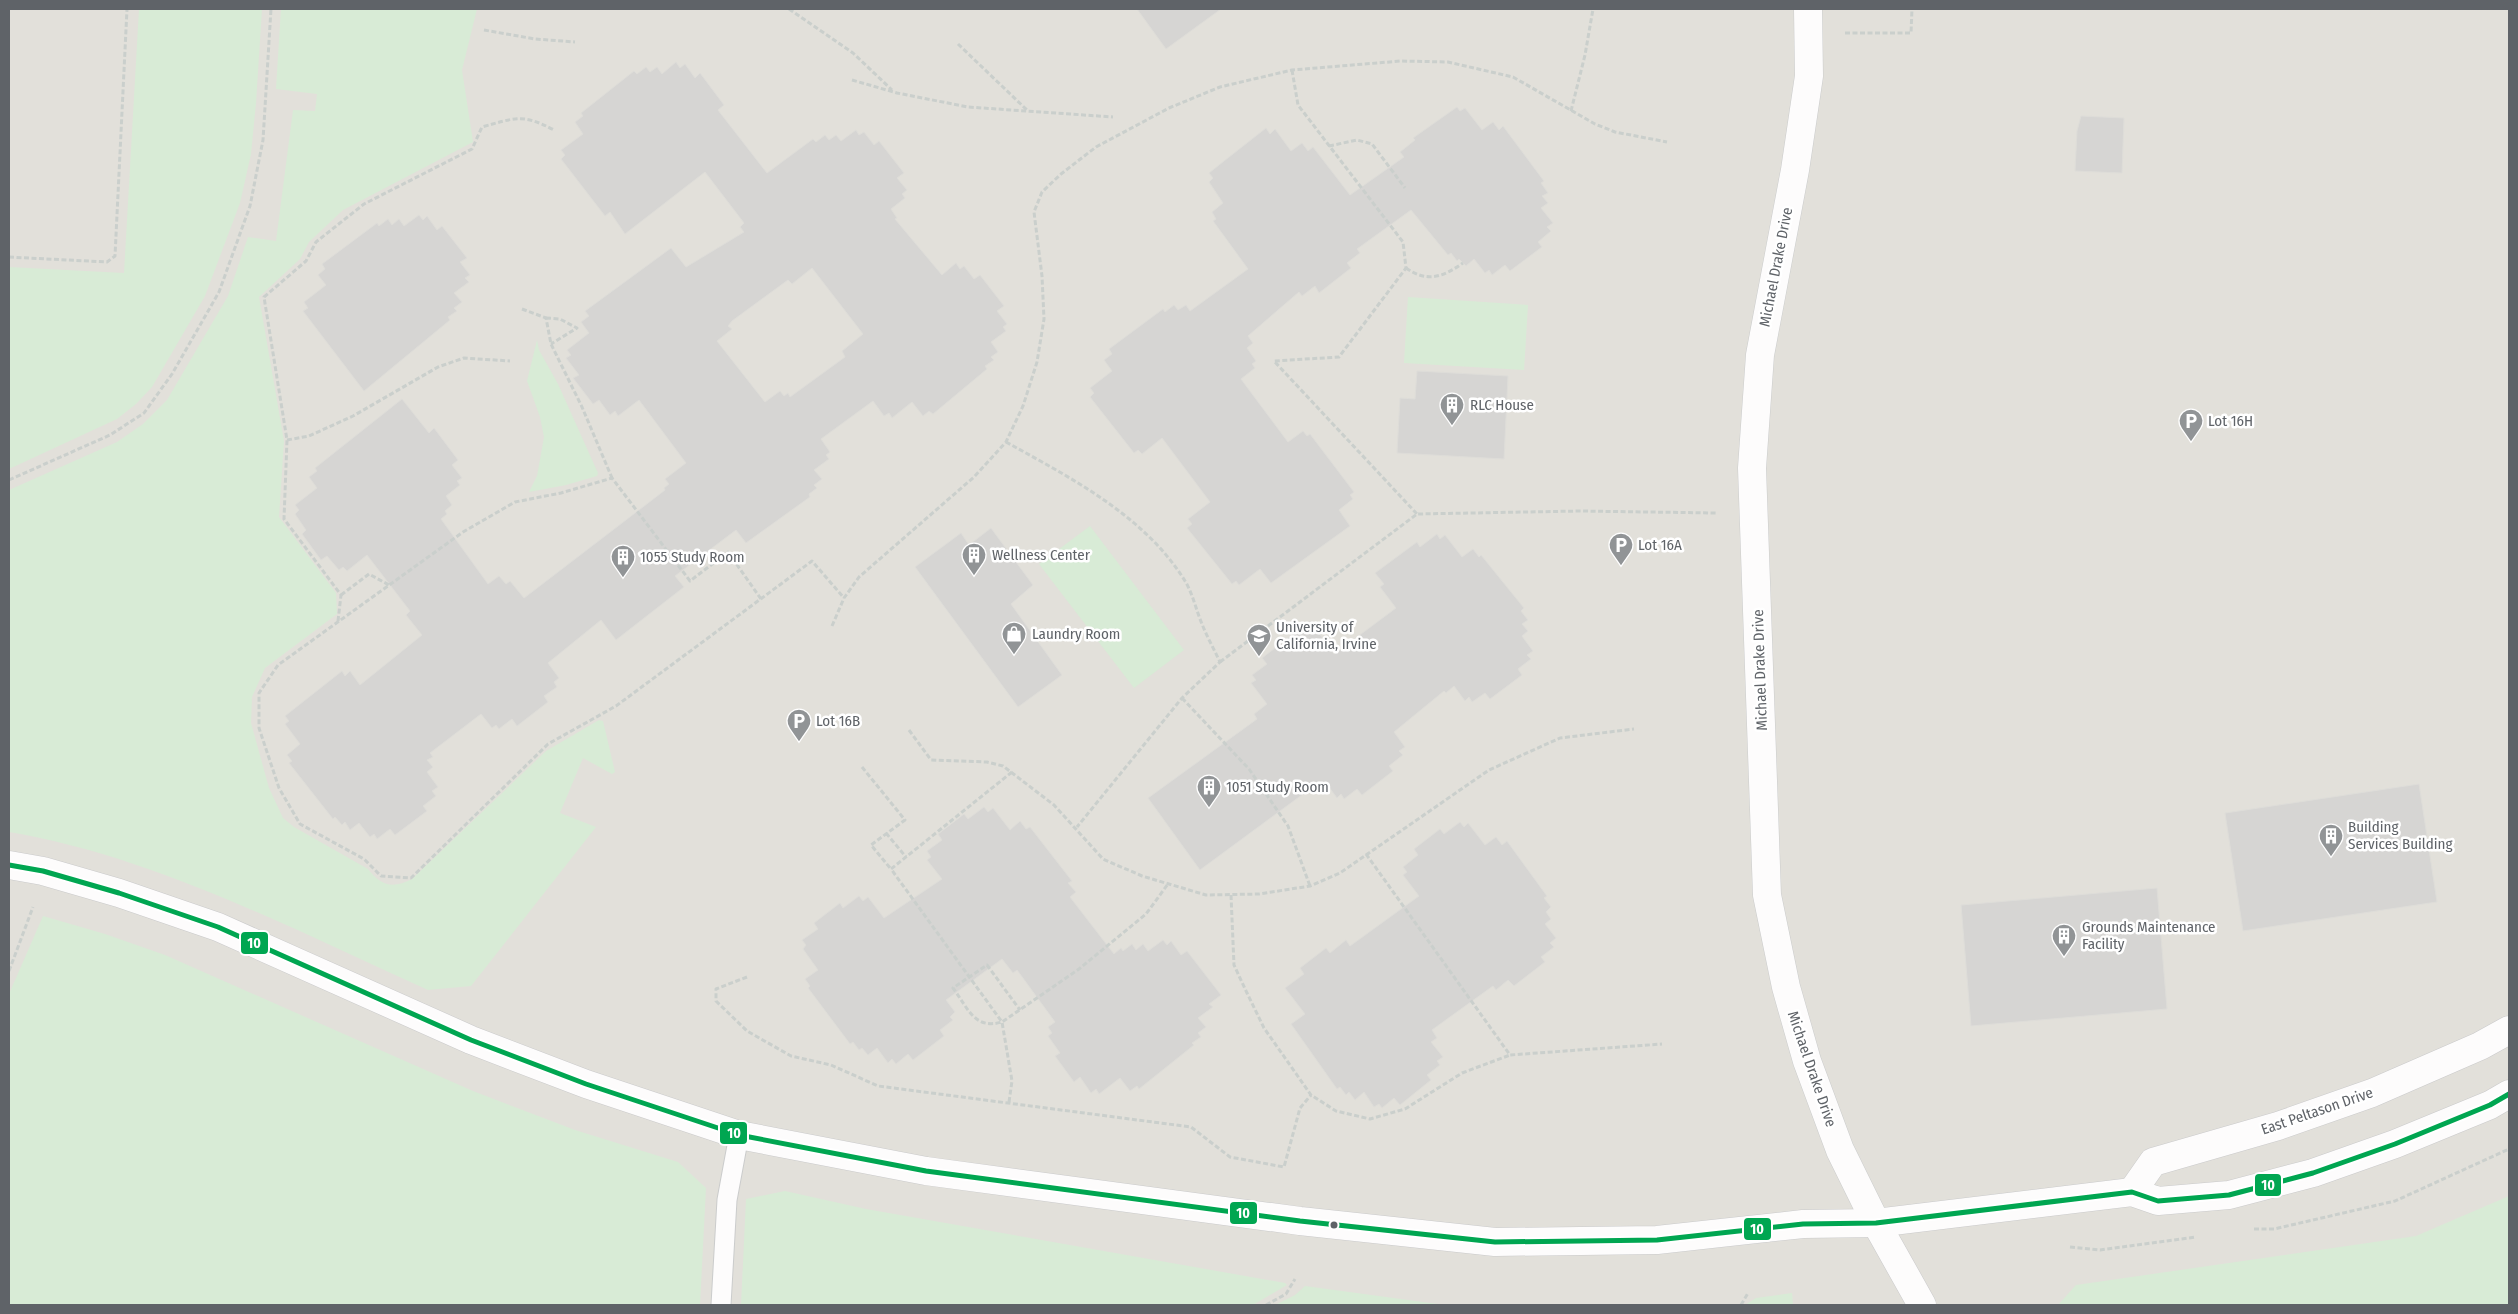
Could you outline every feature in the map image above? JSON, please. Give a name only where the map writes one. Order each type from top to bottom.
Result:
[{"type":"street","name":"Michael Drake Drive","points":[[1808,9],[1809,76],[1795,170],[1760,354],[1752,468],[1767,895],[1786,987],[1807,1061],[1840,1150],[1876,1223],[1922,1305]]},
{"type":"street","points":[[9,865],[43,871],[119,893],[218,927],[471,1040],[586,1084],[739,1135],[846,1157],[936,1172],[1300,1221],[1495,1242],[1657,1240],[1803,1224],[1876,1223],[2132,1192],[2158,1201],[2229,1195],[2313,1173],[2395,1144],[2490,1105],[2509,1094]]},
{"type":"street","name":"East Peltason Drive","points":[[2132,1192],[2153,1162],[2278,1126],[2372,1093],[2480,1046],[2509,1030]]},
{"type":"lane","points":[[721,1305],[727,1200],[739,1135]]},
{"type":"path","points":[[9,257],[107,262],[115,256],[127,9]]},
{"type":"path","points":[[9,480],[110,435],[144,413],[172,374],[219,292],[250,206],[263,140],[271,9]]},
{"type":"path","points":[[789,9],[853,53],[893,92]]},
{"type":"path","points":[[1571,111],[1585,55],[1592,9]]},
{"type":"path","points":[[1837,33],[1911,33],[1912,9]]},
{"type":"path","points":[[484,30],[535,39],[575,42]]},
{"type":"path","points":[[958,44],[1028,111]]},
{"type":"path","points":[[832,626],[844,598],[860,577],[974,477],[1006,442],[1023,406],[1037,362],[1044,320],[1042,276],[1034,212],[1042,192],[1061,174],[1096,147],[1169,108],[1220,87],[1292,70],[1401,61],[1448,62],[1513,77],[1595,124],[1615,132],[1667,142]]},
{"type":"path","points":[[1292,70],[1298,106],[1403,242],[1406,268],[1339,357],[1274,361],[1417,514]]},
{"type":"path","points":[[852,80],[893,92],[968,107],[1113,117]]},
{"type":"path","points":[[338,621],[341,594],[284,518],[287,440],[264,297],[306,261],[316,242],[364,204],[472,148],[482,127],[515,117],[534,119],[554,130]]},
{"type":"path","points":[[1329,146],[1357,140],[1372,144],[1405,188]]},
{"type":"path","points":[[1406,268],[1417,276],[1434,277],[1449,273],[1463,263]]},
{"type":"path","points":[[522,309],[546,318],[560,319],[577,328],[551,344]]},
{"type":"path","points":[[546,318],[551,344],[582,407],[612,478],[690,581],[728,552],[761,599]]},
{"type":"path","points":[[287,440],[309,436],[353,416],[438,367],[464,358],[510,361]]},
{"type":"path","points":[[1006,442],[1103,498],[1150,539],[1172,562],[1186,584],[1220,662]]},
{"type":"path","points":[[612,478],[561,493],[515,502],[463,532],[278,665],[259,693],[260,728],[279,788],[300,824],[364,859],[381,876],[410,878],[548,744],[616,706],[812,561],[844,598]]},
{"type":"path","points":[[1077,827],[1182,698],[1220,662],[1417,514],[1580,511],[1722,513]]},
{"type":"path","points":[[341,594],[369,574],[389,585]]},
{"type":"path","points":[[1182,698],[1249,768],[1288,826],[1310,886]]},
{"type":"path","points":[[909,730],[931,760],[987,762],[1003,766],[1054,805],[1077,827],[1103,859],[1142,876],[1206,895],[1231,895],[1272,893],[1310,886],[1340,873],[1489,770],[1560,738],[1634,729]]},
{"type":"path","points":[[862,767],[905,820],[871,845],[891,869],[1002,1022],[1012,1081],[1009,1102]]},
{"type":"path","points":[[891,869],[1012,772]]},
{"type":"path","points":[[886,833],[906,857]]},
{"type":"path","points":[[1366,854],[1510,1055]]},
{"type":"path","points":[[9,971],[33,908],[43,871]]},
{"type":"path","points":[[1020,1010],[987,965],[954,988],[978,1022],[990,1026],[1002,1022],[1020,1010],[1079,969],[1146,914],[1168,884]]},
{"type":"path","points":[[1231,895],[1234,965],[1264,1028],[1311,1095],[1336,1111],[1370,1119],[1405,1109],[1462,1074],[1510,1055],[1662,1044]]},
{"type":"path","points":[[747,977],[716,989],[716,1002],[747,1031],[791,1056],[831,1065],[878,1086],[1191,1127],[1230,1157],[1284,1167],[1300,1108],[1311,1095]]},
{"type":"path","points":[[1266,1305],[1286,1294],[1295,1279]]},
{"type":"path","points":[[1741,1305],[1748,1293]]},
{"type":"shaded area","name":"University of California, Irvine","points":[[9,9],[2509,9],[2509,1305],[9,1305]]},
{"type":"green space","points":[[139,9],[262,9],[251,154],[240,203],[205,296],[152,387],[136,404],[117,419],[9,469],[9,267],[124,273]]},
{"type":"green space","points":[[281,9],[477,9],[462,70],[473,142],[343,210],[309,242],[300,259],[259,297],[284,441],[279,517],[336,593],[337,614],[265,668],[252,697],[251,723],[269,788],[283,818],[294,827],[368,869],[378,879],[393,885],[412,879],[546,751],[599,720],[603,721],[615,772],[612,774],[583,758],[560,813],[596,827],[471,986],[428,990],[275,920],[170,877],[117,858],[63,843],[9,832],[9,490],[117,442],[143,424],[167,400],[228,296],[248,237],[276,241],[293,110],[315,111],[317,94],[276,89]]},
{"type":"green space","points":[[1408,297],[1528,305],[1524,370],[1404,363]]},
{"type":"green space","points":[[537,340],[539,350],[558,384],[598,473],[597,476],[566,485],[529,492],[537,476],[544,437],[540,417],[527,381]]},
{"type":"green space","points":[[1090,526],[1184,650],[1134,688],[1039,564]]},
{"type":"green space","points":[[43,916],[105,934],[165,955],[473,1091],[575,1130],[678,1162],[706,1188],[700,1305],[9,1305],[9,994]]},
{"type":"green space","points":[[785,1191],[866,1209],[1285,1283],[1287,1285],[1253,1305],[741,1305],[746,1199]]},
{"type":"green space","points":[[2509,1196],[2509,1305],[2058,1305],[2076,1285],[2416,1236]]},
{"type":"green space","points":[[1305,1286],[1445,1305],[1275,1305],[1295,1295]]},
{"type":"green space","points":[[1792,1293],[1793,1305],[1745,1305],[1756,1298]]},
{"type":"building","points":[[1137,9],[1221,9],[1166,49]]},
{"type":"building","points":[[676,62],[680,68],[685,64],[695,78],[700,73],[724,105],[718,110],[767,173],[813,139],[816,142],[825,135],[829,140],[836,135],[841,141],[856,130],[859,135],[864,132],[874,145],[879,141],[904,173],[897,178],[907,190],[902,194],[905,198],[891,209],[897,218],[895,219],[942,275],[956,263],[960,269],[964,266],[974,279],[980,275],[1004,306],[997,311],[1007,324],[1003,327],[1006,331],[991,342],[998,352],[991,357],[994,360],[985,366],[987,369],[933,414],[929,411],[923,416],[912,402],[892,418],[889,413],[884,416],[873,401],[821,439],[830,452],[826,455],[829,459],[814,470],[822,479],[814,485],[817,488],[809,494],[810,497],[746,543],[736,530],[675,576],[684,587],[616,640],[601,620],[548,663],[559,678],[554,682],[557,687],[544,696],[548,702],[517,726],[512,719],[499,729],[496,725],[492,728],[481,714],[430,753],[433,757],[427,760],[433,767],[427,772],[438,787],[432,791],[436,796],[423,806],[427,811],[395,835],[390,829],[377,839],[374,834],[370,837],[359,823],[350,830],[345,822],[342,825],[335,817],[333,819],[289,763],[292,761],[287,755],[300,744],[285,724],[289,721],[285,716],[342,671],[345,676],[350,671],[360,685],[422,635],[406,615],[410,611],[367,555],[347,571],[343,567],[339,570],[327,556],[321,560],[302,534],[306,530],[295,514],[299,510],[295,505],[317,488],[309,477],[317,471],[315,468],[402,399],[429,433],[434,428],[458,460],[452,465],[462,478],[457,481],[460,485],[446,496],[452,505],[445,511],[447,514],[441,519],[488,584],[499,576],[506,584],[510,581],[524,598],[665,490],[664,488],[669,484],[665,479],[686,463],[639,400],[618,416],[615,411],[610,415],[599,400],[593,404],[573,378],[579,375],[566,358],[571,355],[567,350],[589,333],[581,322],[589,316],[585,311],[671,248],[686,267],[744,232],[740,227],[744,223],[705,172],[625,234],[610,212],[605,216],[561,159],[565,155],[561,150],[583,134],[575,122],[583,116],[581,113],[634,71],[637,74],[646,67],[650,72],[657,67],[662,74]],"holes":[[[812,268],[863,334],[842,351],[845,357],[790,397],[788,393],[784,396],[780,391],[765,402],[717,341],[732,329],[728,326],[732,321],[788,280],[792,284]]]},
{"type":"building","points":[[1457,107],[1460,111],[1465,108],[1482,130],[1493,122],[1499,130],[1503,126],[1544,181],[1541,183],[1548,193],[1542,196],[1548,203],[1541,208],[1553,223],[1547,227],[1551,231],[1538,242],[1542,247],[1510,271],[1505,265],[1492,275],[1489,270],[1485,273],[1474,259],[1466,266],[1459,259],[1457,261],[1451,253],[1448,255],[1411,210],[1357,249],[1360,253],[1347,263],[1351,268],[1319,293],[1315,286],[1302,296],[1299,292],[1248,336],[1253,343],[1247,348],[1256,361],[1252,364],[1255,368],[1241,379],[1288,442],[1303,431],[1307,436],[1310,434],[1354,492],[1350,495],[1353,499],[1339,510],[1350,526],[1271,583],[1260,569],[1239,585],[1236,581],[1232,584],[1187,528],[1192,524],[1188,519],[1210,502],[1162,438],[1142,454],[1138,450],[1134,453],[1090,397],[1094,393],[1090,388],[1112,371],[1104,360],[1112,354],[1109,349],[1163,309],[1165,312],[1174,305],[1178,310],[1186,305],[1190,311],[1248,269],[1213,221],[1216,219],[1212,212],[1223,203],[1209,182],[1213,178],[1209,173],[1266,128],[1270,134],[1275,129],[1291,151],[1302,143],[1308,151],[1313,147],[1350,195],[1404,157],[1400,152],[1415,140],[1413,138]]},
{"type":"building","points":[[2081,116],[2124,118],[2122,173],[2075,171],[2077,131]]},
{"type":"building","points":[[419,215],[423,220],[427,216],[437,230],[442,226],[467,258],[460,262],[470,275],[465,278],[469,282],[454,293],[462,302],[454,308],[457,311],[448,317],[450,320],[364,391],[303,311],[308,308],[304,302],[326,285],[318,275],[325,269],[322,264],[377,223],[379,226],[388,219],[392,225],[399,219],[404,226]]},
{"type":"building","name":"RLC House","points":[[1417,371],[1508,376],[1504,459],[1397,453],[1400,398],[1415,399]]},
{"type":"building","points":[[991,528],[1033,585],[1011,604],[1062,675],[1018,707],[915,567],[961,533],[969,545]]},
{"type":"building","points":[[1437,534],[1440,539],[1445,535],[1462,557],[1473,549],[1479,557],[1481,555],[1524,608],[1521,611],[1528,620],[1522,624],[1528,631],[1522,636],[1533,651],[1527,655],[1531,659],[1518,669],[1522,675],[1490,699],[1485,693],[1472,702],[1469,697],[1465,701],[1454,686],[1446,693],[1444,691],[1394,732],[1405,747],[1399,751],[1403,755],[1389,766],[1393,771],[1362,795],[1357,789],[1344,799],[1341,794],[1337,798],[1326,783],[1317,790],[1314,786],[1200,870],[1148,798],[1257,719],[1254,714],[1267,704],[1251,683],[1256,680],[1252,675],[1267,664],[1262,658],[1310,621],[1334,654],[1396,608],[1380,587],[1384,584],[1375,573],[1417,542],[1420,547]]},
{"type":"building","name":"Building Services Building","points":[[2419,784],[2437,902],[2243,931],[2225,813]]},
{"type":"building","points":[[984,807],[988,812],[993,808],[1010,830],[1020,821],[1026,829],[1030,827],[1072,881],[1068,883],[1076,892],[1070,897],[1114,954],[1121,948],[1123,951],[1132,944],[1136,950],[1143,944],[1148,951],[1163,940],[1167,945],[1171,941],[1181,955],[1187,951],[1221,995],[1209,1004],[1213,1007],[1198,1018],[1206,1027],[1198,1033],[1201,1037],[1192,1043],[1194,1045],[1139,1089],[1137,1086],[1130,1091],[1120,1078],[1099,1094],[1096,1089],[1091,1093],[1080,1077],[1074,1082],[1055,1056],[1060,1053],[1048,1036],[1052,1033],[1048,1027],[1055,1022],[1017,970],[1013,973],[1002,959],[946,1000],[955,1012],[950,1017],[953,1020],[940,1030],[944,1036],[913,1060],[908,1054],[896,1064],[892,1059],[888,1063],[877,1048],[868,1055],[862,1048],[859,1050],[853,1042],[850,1044],[808,988],[810,986],[805,979],[818,970],[803,949],[806,945],[802,940],[818,929],[814,923],[840,903],[843,908],[859,896],[863,901],[868,897],[884,918],[942,879],[927,860],[931,857],[927,851],[942,840],[938,834],[964,814],[968,819]]},
{"type":"building","points":[[1460,822],[1464,827],[1468,823],[1485,845],[1496,837],[1502,845],[1507,841],[1547,896],[1544,898],[1551,907],[1546,912],[1551,919],[1545,924],[1556,938],[1550,943],[1554,947],[1541,957],[1545,962],[1514,986],[1508,980],[1496,990],[1493,986],[1432,1030],[1437,1038],[1431,1042],[1443,1057],[1437,1061],[1440,1065],[1427,1075],[1431,1080],[1400,1105],[1394,1098],[1382,1108],[1379,1104],[1374,1107],[1364,1092],[1355,1100],[1349,1092],[1346,1095],[1340,1087],[1337,1089],[1291,1024],[1305,1014],[1285,988],[1304,974],[1300,968],[1326,948],[1330,953],[1346,940],[1350,946],[1419,896],[1403,875],[1407,872],[1403,867],[1418,855],[1414,849],[1440,829],[1444,834]]},
{"type":"building","name":"Grounds Maintenance Facility","points":[[2157,888],[2167,1009],[1971,1026],[1961,905]]},
{"type":"transit line","name":"10","points":[[9,865],[43,871],[119,893],[218,927],[471,1040],[586,1084],[739,1135],[926,1171],[1300,1221],[1495,1242],[1657,1240],[1803,1224],[1876,1223],[2132,1192],[2158,1201],[2229,1195],[2313,1173],[2395,1144],[2490,1105],[2509,1094]]},
{"type":"place","name":"RLC House","points":[[1452,426]]},
{"type":"place","name":"Lot 16H","points":[[2191,442]]},
{"type":"place","name":"Lot 16A","points":[[1621,566]]},
{"type":"place","name":"Wellness Center","points":[[974,576]]},
{"type":"place","name":"1055 Study Room","points":[[623,578]]},
{"type":"place","name":"Laundry Room","points":[[1014,655]]},
{"type":"place","name":"University of California, Irvine","points":[[1259,657]]},
{"type":"place","name":"Lot 16B","points":[[799,742]]},
{"type":"place","name":"1051 Study Room","points":[[1209,808]]},
{"type":"place","name":"Building Services Building","points":[[2331,857]]},
{"type":"place","name":"Grounds Maintenance Facility","points":[[2064,957]]}]
